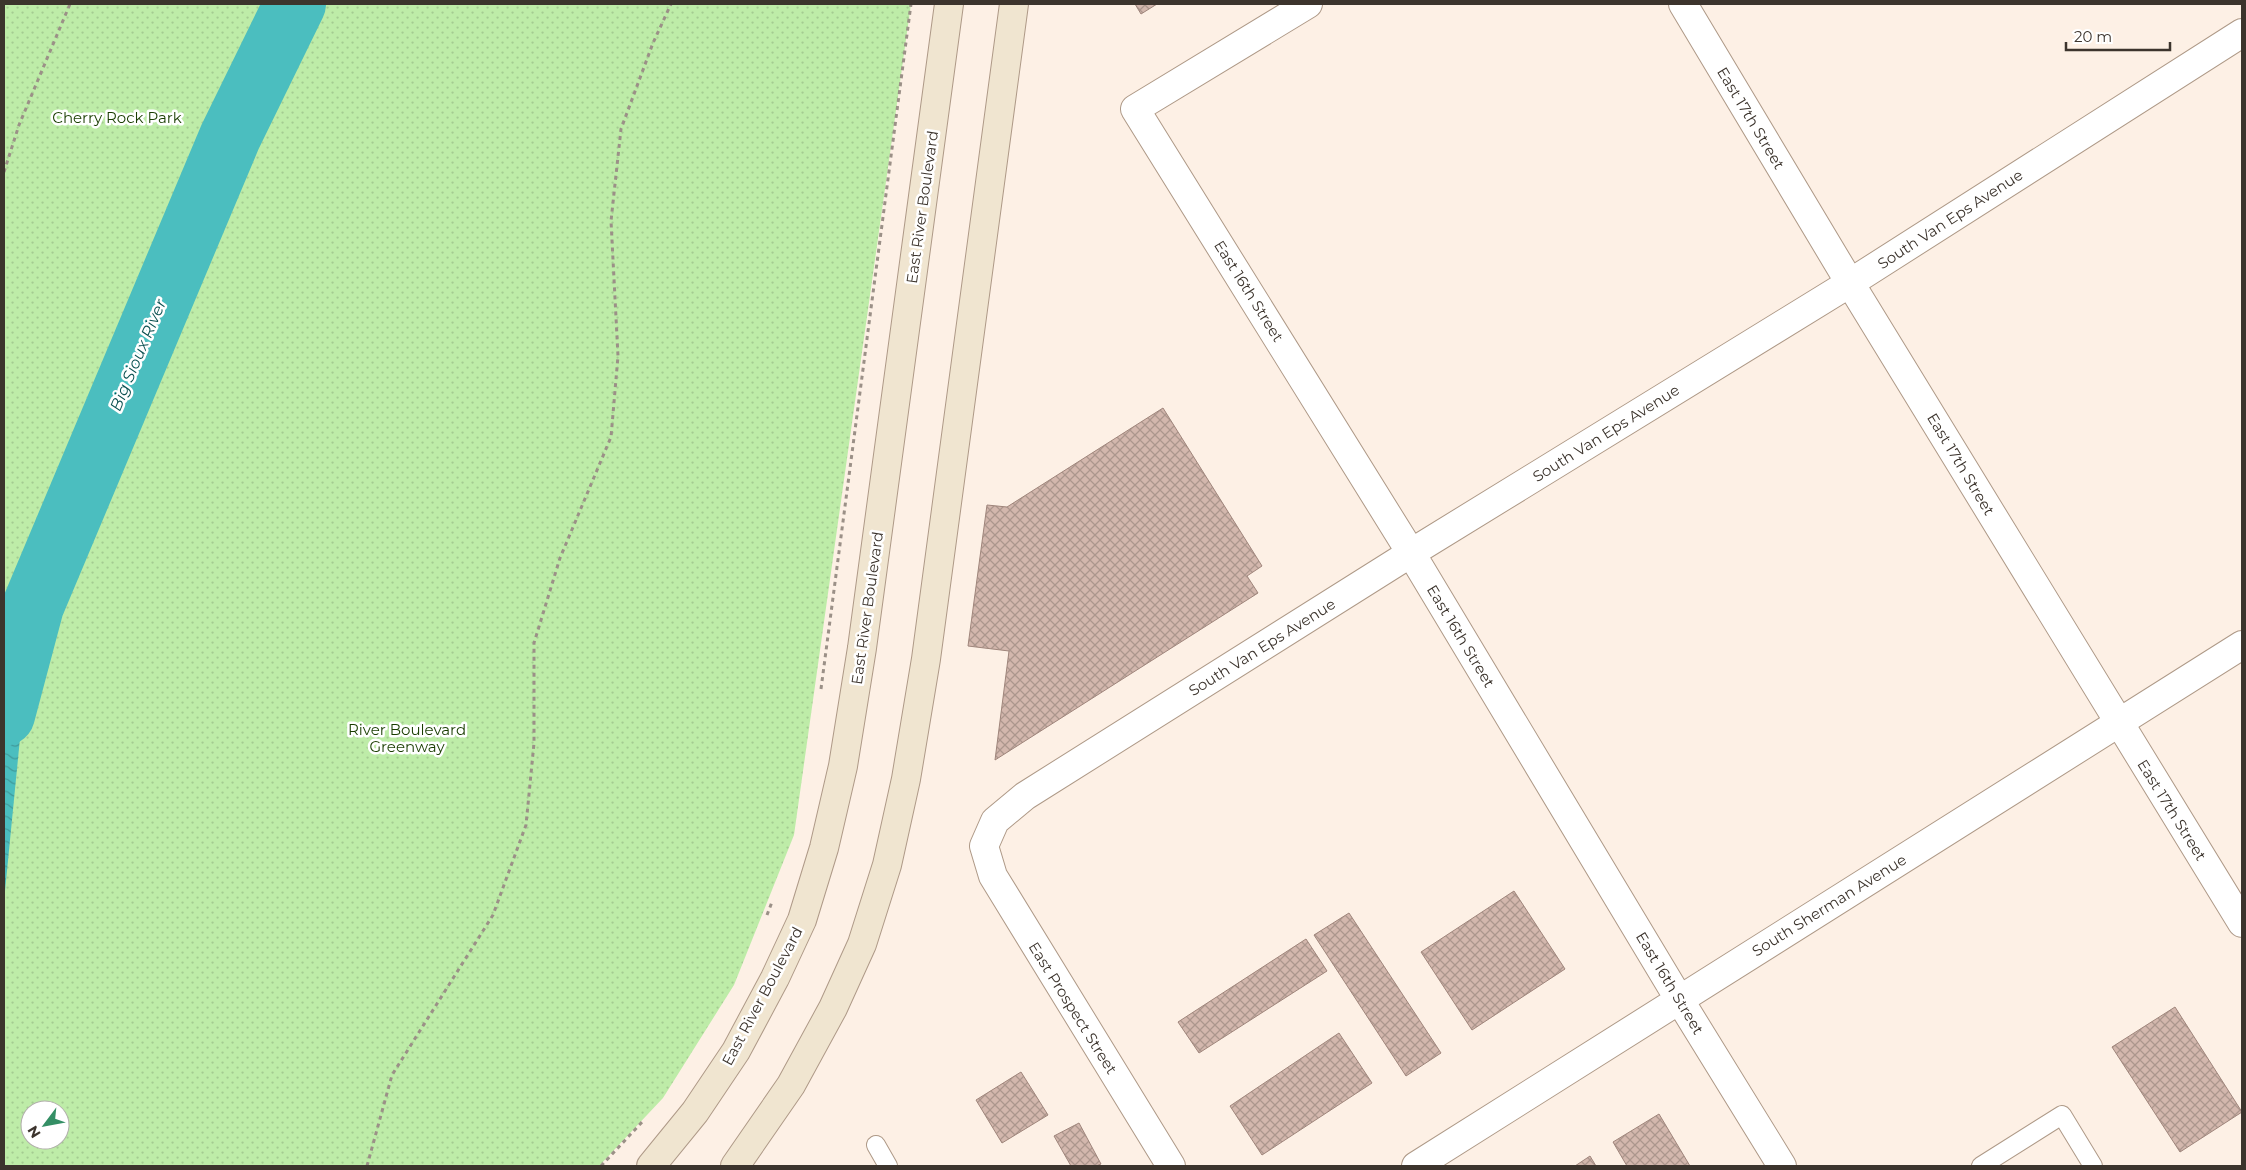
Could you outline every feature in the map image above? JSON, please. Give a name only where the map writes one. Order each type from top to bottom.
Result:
[{"type":"main road","name":"East River Boulevard","points":[[651,1166],[695,1112],[736,1051],[775,978],[802,920],[824,848],[843,766],[862,648],[949,4]]},
{"type":"main road","points":[[734,1166],[791,1085],[833,1008],[862,944],[887,865],[906,779],[926,658],[1014,4]]},
{"type":"street","name":"East 16th Street","points":[[1308,4],[1136,109],[1411,553],[1679,999],[1782,1166]]},
{"type":"street","name":"East 17th Street","points":[[1683,4],[1850,283],[2242,923]]},
{"type":"street","name":"South Van Eps Avenue","points":[[984,846],[995,821],[1025,796],[1411,553],[1850,283],[2242,33]]},
{"type":"street","name":"South Sherman Avenue","points":[[1416,1166],[2242,645]]},
{"type":"street","name":"East Prospect Street","points":[[984,846],[993,876],[1170,1166]]},
{"type":"lane","points":[[1981,1166],[2062,1115],[2093,1166]]},
{"type":"lane","points":[[876,1145],[888,1166]]},
{"type":"path","points":[[4,172],[20,125],[70,4]]},
{"type":"path","points":[[367,1166],[392,1075],[493,915],[526,825],[534,743],[534,643],[560,558],[610,437],[618,356],[611,221],[621,129],[653,43],[671,4]]},
{"type":"path","points":[[820,693],[911,4]]},
{"type":"path","points":[[766,916],[773,899]]},
{"type":"path","points":[[602,1166],[648,1116]]},
{"type":"green space","name":"River Boulevard Greenway","points":[[4,4],[295,4],[230,137],[45,577],[303,4],[911,4],[794,835],[734,985],[663,1098],[599,1166],[4,1166]]},
{"type":"water","points":[[33,606],[5,891],[4,899],[4,674]]},
{"type":"building","points":[[1135,4],[1157,4],[1141,14]]},
{"type":"building","points":[[1163,408],[1262,566],[1247,576],[1258,593],[995,760],[1009,651],[968,646],[987,505],[1007,507]]},
{"type":"building","points":[[1514,891],[1565,969],[1472,1030],[1421,952]]},
{"type":"building","points":[[1349,913],[1441,1053],[1406,1076],[1314,935]]},
{"type":"building","points":[[1306,939],[1327,971],[1199,1053],[1178,1022]]},
{"type":"building","points":[[2175,1007],[2242,1112],[2180,1152],[2112,1047]]},
{"type":"building","points":[[1339,1033],[1372,1083],[1262,1155],[1230,1106]]},
{"type":"building","points":[[1021,1072],[1048,1115],[1002,1143],[976,1100]]},
{"type":"building","points":[[1659,1114],[1690,1166],[1627,1166],[1613,1142]]},
{"type":"building","points":[[1079,1123],[1101,1164],[1096,1166],[1071,1166],[1054,1136]]},
{"type":"building","points":[[1590,1156],[1596,1166],[1575,1166]]},
{"type":"waterway","name":"Big Sioux River","points":[[4,715],[33,606],[230,137],[295,4]]},
{"type":"park label","name":"Cherry Rock Park","points":[[117,117]]}]
